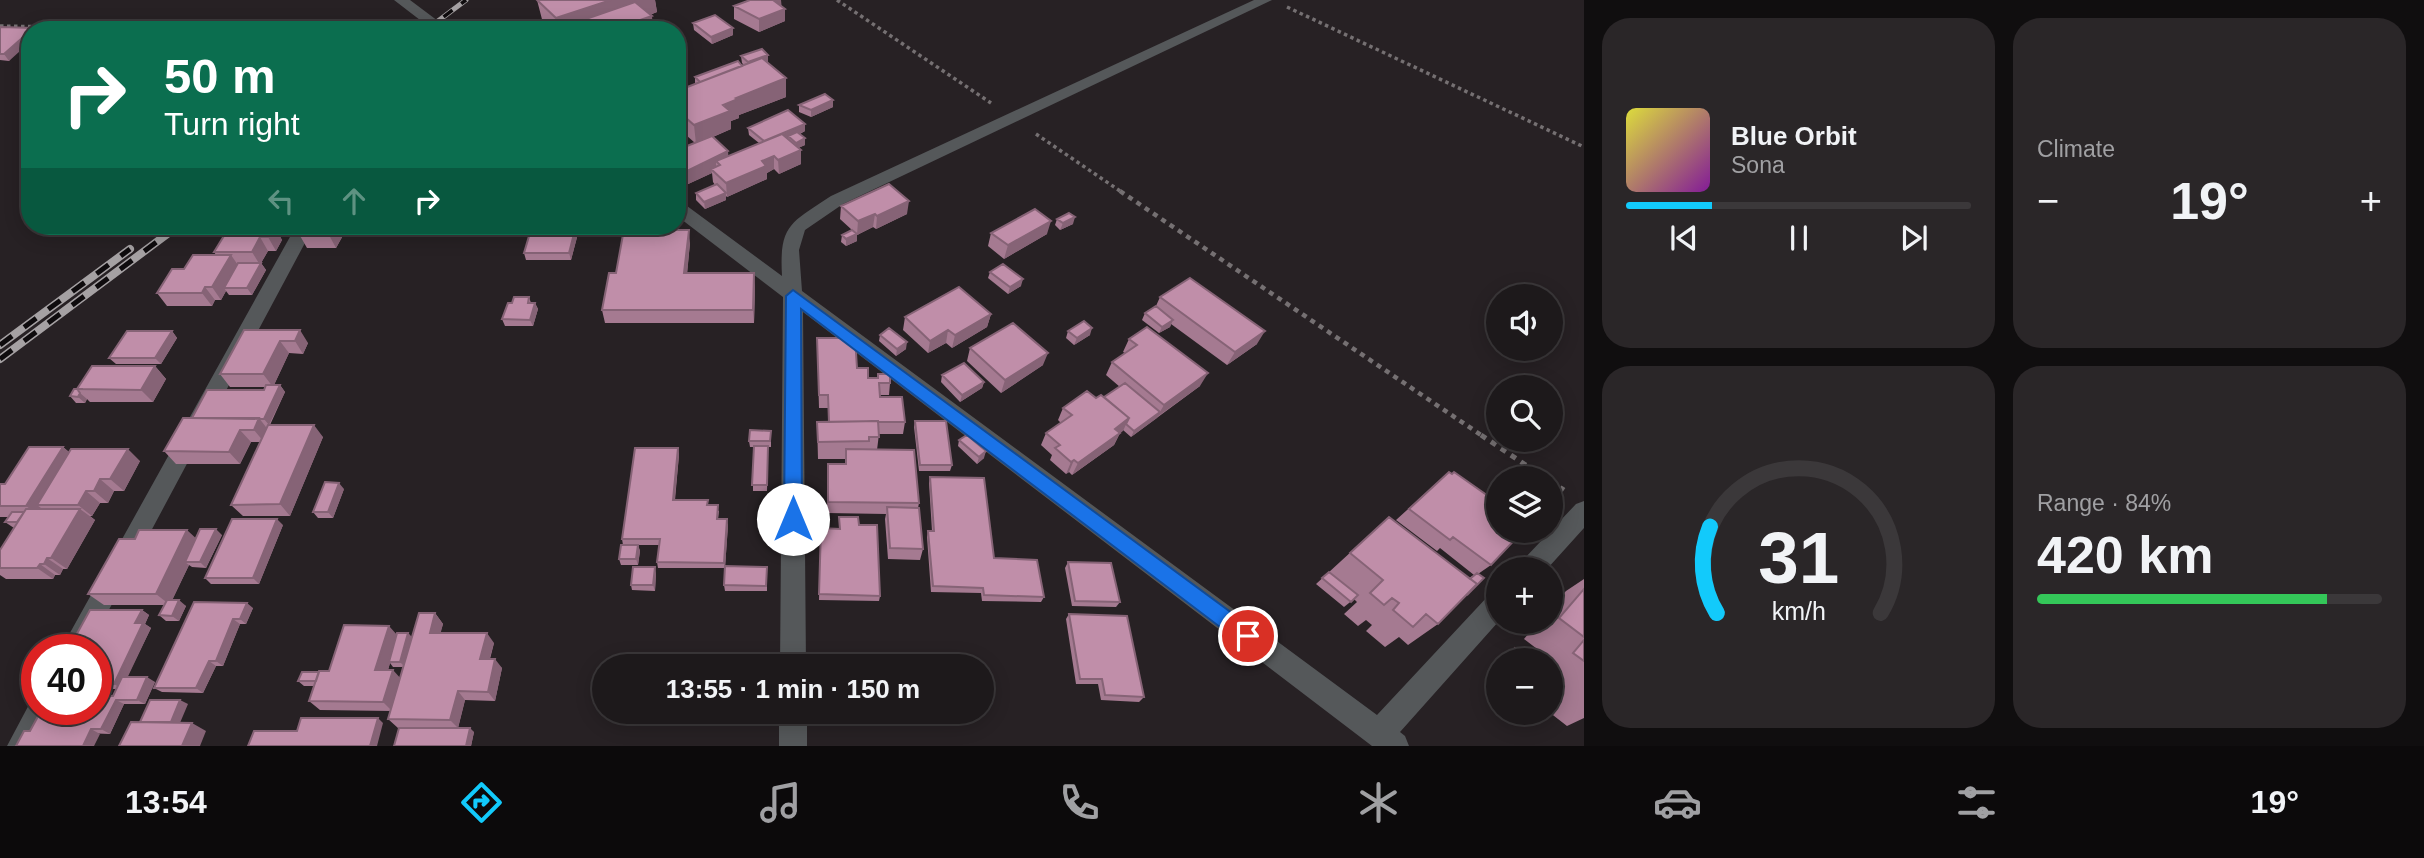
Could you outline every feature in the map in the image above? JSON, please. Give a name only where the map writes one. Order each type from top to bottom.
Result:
[{"type":"street","points":[[401,0],[430,21]]},
{"type":"street","points":[[793,654],[793,296],[790,250],[797,227],[837,200],[1265,0]]},
{"type":"street","points":[[686,214],[1387,740],[1486,619]]},
{"type":"street","points":[[82,634],[300,235]]},
{"type":"street","points":[[1542,557],[1584,511]]},
{"type":"street","points":[[793,724],[793,746]]},
{"type":"street","points":[[21,746],[33,725]]},
{"type":"path","points":[[837,0],[1527,466]]},
{"type":"path","points":[[1285,6],[1584,147]]},
{"type":"path","points":[[0,26],[21,26]]},
{"type":"building","points":[[537,0],[611,0],[556,18]]},
{"type":"building","points":[[750,0],[773,0],[785,9],[759,19],[734,6]]},
{"type":"building","points":[[635,2],[652,16],[637,21],[580,21]]},
{"type":"building","points":[[715,15],[733,28],[711,37],[693,23]]},
{"type":"building","points":[[0,27],[21,28],[21,39],[4,54],[0,54]]},
{"type":"building","points":[[762,49],[768,55],[748,62],[741,56]]},
{"type":"building","points":[[762,58],[786,78],[736,98],[738,99],[723,105],[730,111],[694,125],[686,118],[686,88]]},
{"type":"building","points":[[738,61],[742,66],[700,82],[695,77]]},
{"type":"building","points":[[825,94],[833,100],[811,110],[799,105]]},
{"type":"building","points":[[788,110],[805,124],[764,141],[748,128]]},
{"type":"building","points":[[797,132],[805,138],[796,143],[788,136]]},
{"type":"building","points":[[782,134],[801,150],[778,160],[774,156],[762,161],[766,166],[726,183],[711,169],[720,165],[716,161]]},
{"type":"building","points":[[712,136],[728,151],[686,172],[686,146]]},
{"type":"building","points":[[717,184],[726,193],[704,202],[696,193]]},
{"type":"building","points":[[889,184],[909,201],[877,216],[875,214],[858,221],[841,206]]},
{"type":"building","points":[[1035,209],[1051,221],[1008,245],[991,233]]},
{"type":"building","points":[[1069,213],[1075,217],[1063,223],[1057,219]]},
{"type":"building","points":[[686,230],[689,230],[684,273],[754,273],[753,310],[602,310],[609,273],[616,273],[623,235],[686,235]]},
{"type":"building","points":[[852,230],[857,234],[846,239],[842,235]]},
{"type":"building","points":[[224,235],[269,235],[260,237],[252,252],[214,252]]},
{"type":"building","points":[[529,235],[574,235],[569,253],[524,253]]},
{"type":"building","points":[[193,255],[231,255],[212,287],[205,287],[202,293],[157,293],[172,269],[184,269]]},
{"type":"building","points":[[238,263],[261,263],[247,288],[224,288]]},
{"type":"building","points":[[1003,264],[1023,279],[1010,287],[990,272]]},
{"type":"building","points":[[1190,278],[1265,331],[1235,352],[1160,297]]},
{"type":"building","points":[[959,287],[991,314],[955,335],[948,330],[930,341],[905,317]]},
{"type":"building","points":[[514,297],[529,297],[528,303],[535,303],[530,320],[502,319],[508,303],[512,303]]},
{"type":"building","points":[[1156,306],[1173,320],[1162,327],[1145,313]]},
{"type":"building","points":[[1084,321],[1092,328],[1077,338],[1068,331]]},
{"type":"building","points":[[1013,323],[1048,353],[1005,380],[970,348]]},
{"type":"building","points":[[1147,327],[1208,373],[1164,405],[1112,362],[1137,345],[1129,339]]},
{"type":"building","points":[[889,328],[907,342],[897,349],[880,335]]},
{"type":"building","points":[[244,330],[300,330],[295,341],[280,341],[263,374],[220,374]]},
{"type":"building","points":[[127,331],[172,331],[155,358],[109,358]]},
{"type":"building","points":[[817,338],[855,338],[857,368],[868,368],[868,378],[878,378],[878,374],[890,374],[890,383],[879,383],[880,397],[902,397],[905,422],[829,422],[828,395],[819,395]]},
{"type":"building","points":[[964,363],[984,382],[962,395],[942,375]]},
{"type":"building","points":[[92,366],[155,366],[141,390],[77,389]]},
{"type":"building","points":[[1125,383],[1160,412],[1134,431],[1126,424],[1129,418],[1104,397]]},
{"type":"building","points":[[266,385],[280,385],[264,419],[192,418],[207,390],[264,390]]},
{"type":"building","points":[[74,389],[80,393],[78,397],[70,396]]},
{"type":"building","points":[[1087,391],[1096,398],[1101,395],[1129,418],[1115,429],[1120,433],[1078,463],[1074,460],[1071,462],[1055,448],[1060,445],[1046,433],[1072,415],[1063,408]]},
{"type":"building","points":[[183,418],[259,418],[254,430],[240,430],[229,452],[164,451]]},
{"type":"building","points":[[878,421],[879,437],[869,437],[869,441],[818,442],[817,422]]},
{"type":"building","points":[[915,421],[946,421],[952,465],[920,465]]},
{"type":"building","points":[[268,425],[314,425],[280,504],[231,505]]},
{"type":"building","points":[[750,430],[771,431],[770,441],[749,441]]},
{"type":"building","points":[[967,435],[986,451],[979,457],[959,440]]},
{"type":"building","points":[[754,446],[768,446],[767,485],[752,485]]},
{"type":"building","points":[[29,447],[63,447],[26,506],[0,506],[0,484],[5,484]]},
{"type":"building","points":[[635,448],[678,448],[673,500],[708,500],[707,505],[718,505],[717,519],[727,519],[724,563],[657,562],[660,539],[622,539]]},
{"type":"building","points":[[71,449],[128,449],[110,479],[100,479],[94,491],[86,491],[78,505],[37,505]]},
{"type":"building","points":[[846,449],[914,450],[919,503],[828,502],[828,464],[846,464]]},
{"type":"building","points":[[1449,472],[1454,472],[1486,495],[1486,543],[1512,543],[1499,557],[1486,557],[1486,561],[1453,537],[1450,540],[1409,509]]},
{"type":"building","points":[[930,477],[984,478],[994,558],[1037,560],[1044,597],[984,595],[983,588],[933,586],[928,531],[934,531]]},
{"type":"building","points":[[325,482],[339,483],[328,512],[313,512]]},
{"type":"building","points":[[887,507],[919,508],[923,549],[890,548]]},
{"type":"building","points":[[26,509],[80,509],[51,558],[47,558],[44,564],[37,568],[0,568],[0,550]]},
{"type":"building","points":[[12,512],[24,512],[17,522],[5,522]]},
{"type":"building","points":[[839,517],[858,517],[859,525],[877,525],[880,596],[819,594],[821,528],[840,529]]},
{"type":"building","points":[[1389,517],[1477,584],[1438,624],[1426,614],[1413,627],[1393,610],[1399,603],[1392,598],[1384,605],[1370,593],[1383,580],[1350,553]]},
{"type":"building","points":[[232,519],[277,519],[253,578],[205,578]]},
{"type":"building","points":[[200,529],[216,529],[200,562],[185,562]]},
{"type":"building","points":[[139,530],[187,530],[156,594],[88,594],[119,539],[135,539]]},
{"type":"building","points":[[621,545],[638,545],[636,559],[619,559]]},
{"type":"building","points":[[1068,562],[1111,563],[1120,602],[1075,601]]},
{"type":"building","points":[[725,566],[767,567],[766,586],[724,585]]},
{"type":"building","points":[[633,567],[655,567],[653,585],[631,585]]},
{"type":"building","points":[[1329,572],[1358,595],[1351,602],[1322,578]]},
{"type":"building","points":[[1477,573],[1484,578],[1467,595],[1477,584],[1470,579]]},
{"type":"building","points":[[1584,589],[1584,637],[1563,621],[1563,613]]},
{"type":"building","points":[[167,600],[179,600],[172,616],[159,615]]},
{"type":"building","points":[[194,602],[247,603],[240,619],[233,619],[216,661],[209,661],[196,688],[154,688]]},
{"type":"building","points":[[90,610],[142,610],[135,623],[143,623],[114,684],[112,634],[77,634]]},
{"type":"building","points":[[419,613],[435,613],[430,633],[487,633],[480,659],[495,659],[488,692],[458,691],[450,720],[388,719]]},
{"type":"building","points":[[1069,614],[1127,616],[1144,697],[1105,695],[1102,679],[1080,679]]},
{"type":"building","points":[[344,625],[389,626],[375,670],[393,670],[383,702],[309,701],[319,671],[329,671]]},
{"type":"building","points":[[397,633],[408,633],[400,662],[389,662]]},
{"type":"building","points":[[1584,640],[1584,661],[1573,653]]},
{"type":"building","points":[[302,672],[319,672],[316,681],[298,681]]},
{"type":"building","points":[[122,677],[147,677],[137,700],[116,700],[112,708],[113,696]]},
{"type":"building","points":[[150,700],[180,700],[171,722],[140,722]]},
{"type":"building","points":[[301,718],[378,718],[370,746],[248,746],[254,731],[297,731]]},
{"type":"building","points":[[131,722],[192,723],[182,746],[119,746]]},
{"type":"building","points":[[33,725],[103,725],[101,729],[91,729],[83,746],[16,746],[24,731],[30,731]]},
{"type":"building","points":[[399,728],[470,728],[466,746],[394,746]]},
{"type":"railway","points":[[438,21],[466,0]]},
{"type":"railway","points":[[0,359],[166,235]]},
{"type":"railway","points":[[0,345],[130,249]]},
{"type":"route","points":[[793,519],[793,296],[1248,636]]}]
